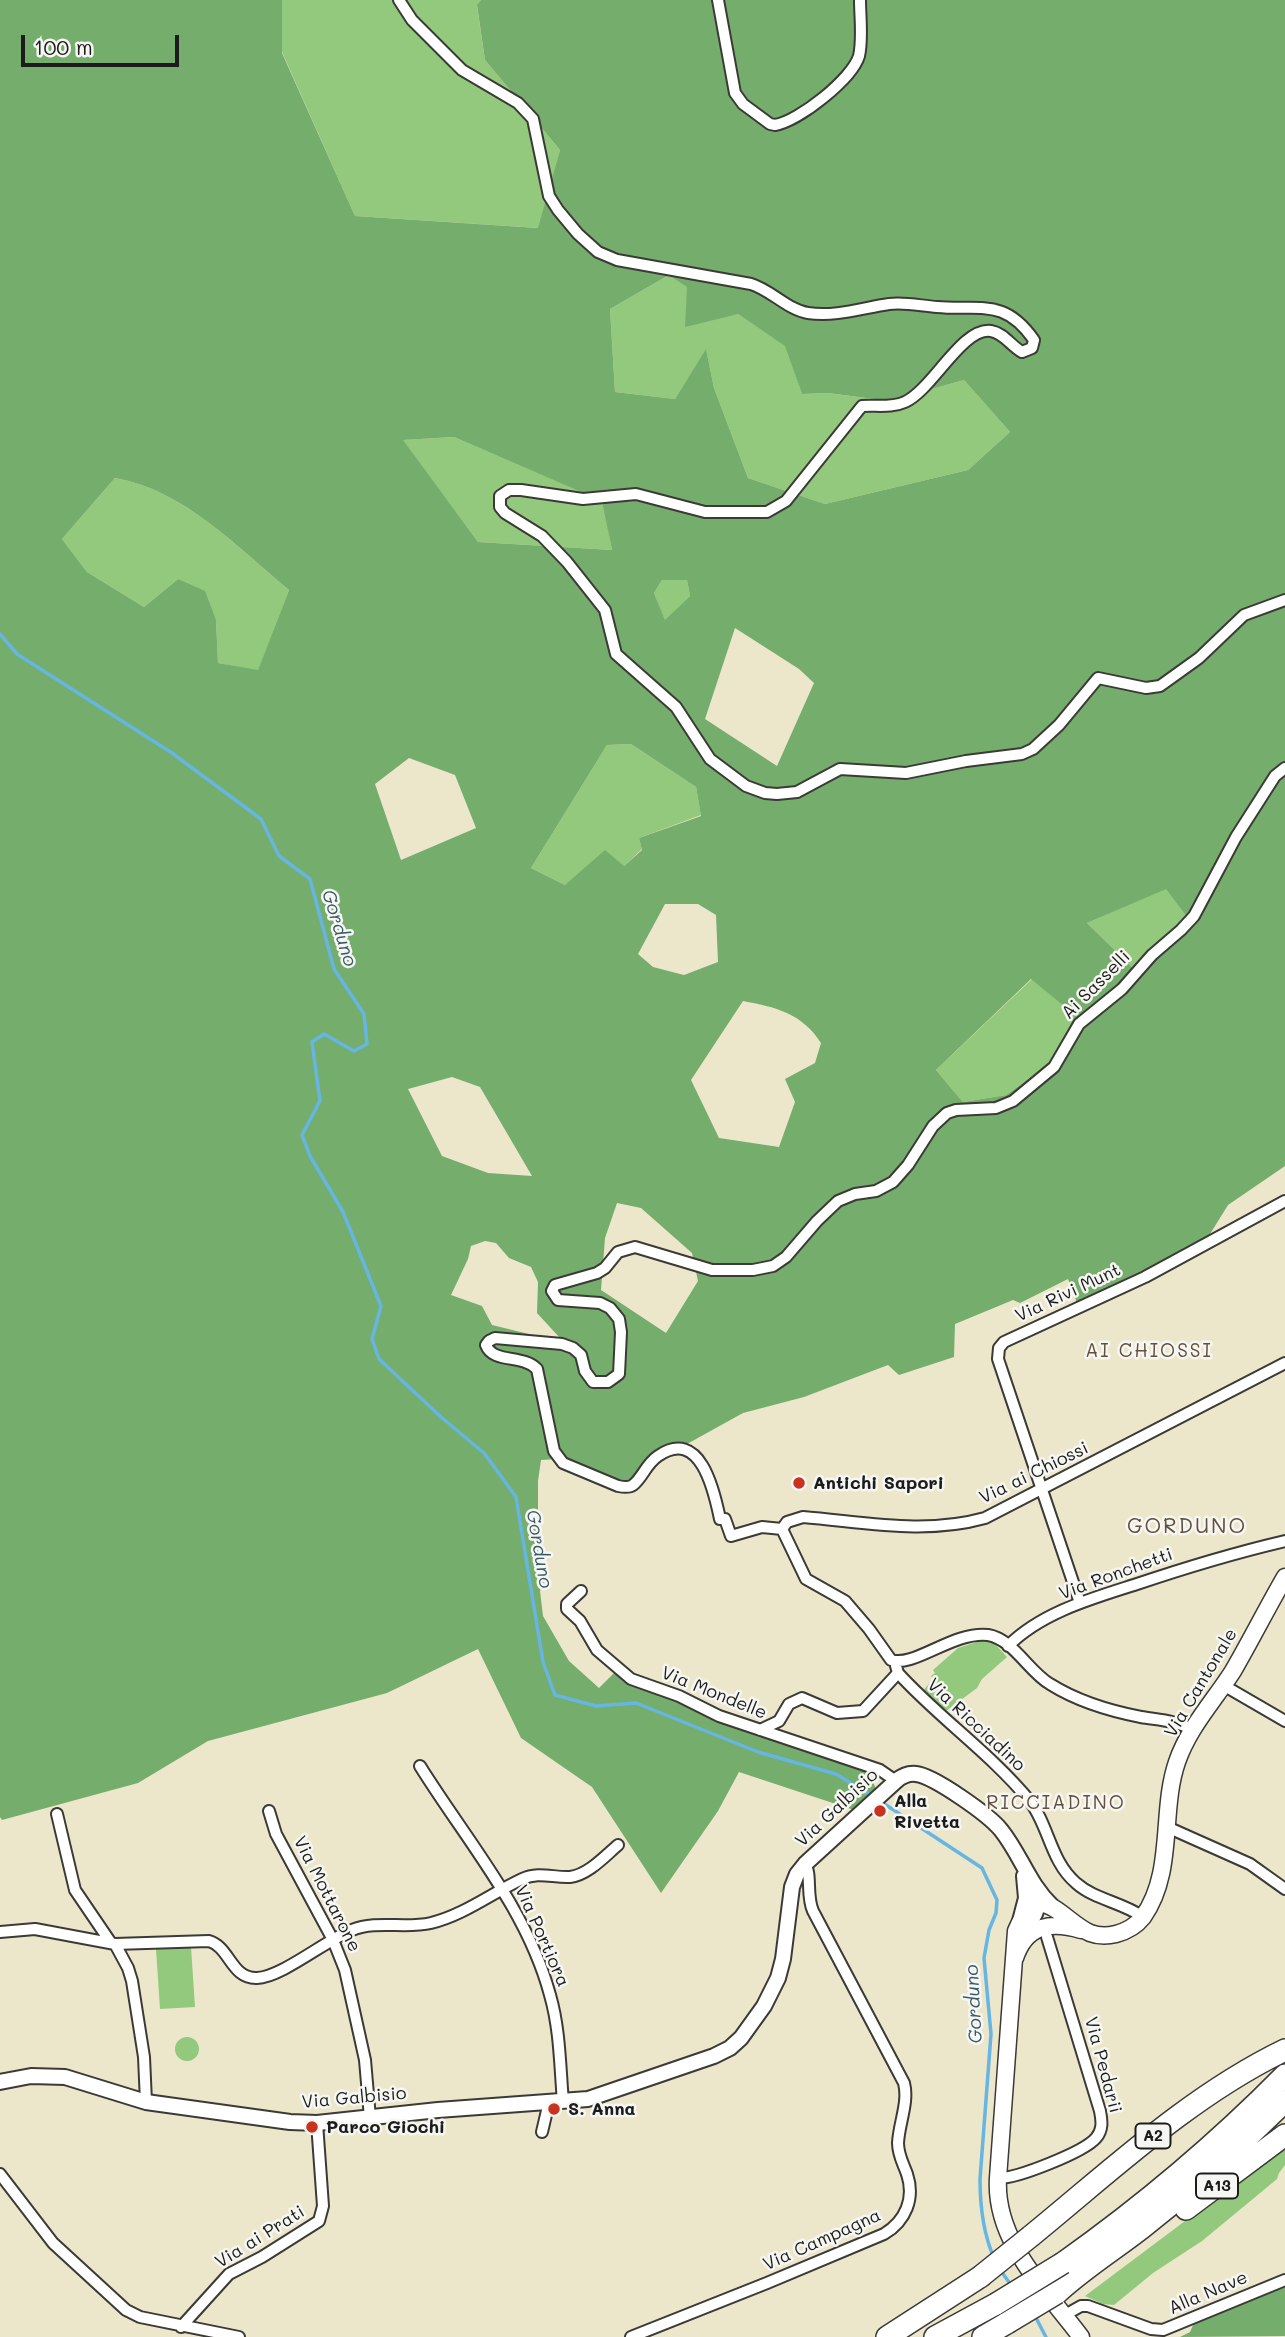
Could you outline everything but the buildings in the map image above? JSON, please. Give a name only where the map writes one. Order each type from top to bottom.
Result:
[{"type":"highway","name":"A2","points":[[887,2337],[980,2277],[1189,2109],[1243,2073],[1285,2050]]},
{"type":"highway","name":"A2","points":[[983,2337],[1057,2293],[1071,2276],[1285,2075]]},
{"type":"highway","name":"A2","points":[[935,2337],[996,2304],[1071,2276],[1120,2245],[1185,2193],[1285,2101]]},
{"type":"highway","name":"A13","points":[[1071,2276],[1285,2135]]},
{"type":"main road","name":"Via Cantonale","points":[[1143,1917],[1158,1882],[1164,1856],[1175,1771],[1192,1730],[1223,1685],[1285,1577]]},
{"type":"main road","points":[[1082,2337],[1010,2239],[1001,2216],[997,2194],[1016,1957],[1014,1939],[1018,1924],[1027,1913],[1046,1905],[1090,1933]]},
{"type":"main road","points":[[1016,1957],[1026,1938],[1036,1929],[1049,1925],[1064,1925],[1102,1935],[1120,1933],[1143,1917]]},
{"type":"street","points":[[399,0],[412,20],[463,70],[518,103],[533,118],[549,196],[578,234],[604,255],[645,266],[763,287],[797,309],[810,313],[838,314],[902,303],[996,309],[1012,318],[1034,341],[1032,348],[1022,352],[996,333],[977,333],[967,339],[926,387],[907,401],[894,405],[862,406],[786,501],[767,512],[705,512],[636,494],[583,499],[521,489],[509,490],[500,496],[499,502],[505,513],[532,528],[567,562],[605,610],[616,654],[676,707],[703,750],[719,768],[746,786],[777,794],[797,792],[840,769],[905,772],[1022,754],[1033,749],[1059,725],[1098,677],[1146,688],[1160,686],[1199,658],[1244,615],[1285,600]]},
{"type":"street","points":[[718,0],[735,93],[743,104],[775,125],[820,103],[856,61],[860,48],[860,0]]},
{"type":"street","name":"Ai Sasselli","points":[[696,1455],[682,1449],[662,1453],[648,1464],[633,1485],[628,1487],[618,1486],[564,1463],[554,1451],[537,1369],[527,1361],[494,1355],[487,1348],[487,1343],[495,1339],[568,1346],[581,1354],[585,1371],[593,1382],[613,1381],[620,1371],[620,1325],[615,1313],[600,1303],[558,1300],[552,1291],[555,1285],[601,1271],[618,1252],[629,1248],[641,1248],[712,1270],[764,1269],[780,1262],[838,1201],[855,1194],[876,1191],[893,1182],[908,1165],[933,1126],[947,1113],[1005,1105],[1023,1094],[1054,1068],[1079,1024],[1122,989],[1152,955],[1194,916],[1233,842],[1275,776],[1285,768]]},
{"type":"street","name":"Via Rivi Munt","points":[[1042,1490],[998,1359],[1000,1345],[1145,1277],[1285,1201]]},
{"type":"street","name":"Via ai Chiossi","points":[[696,1455],[708,1478],[720,1519],[725,1519],[732,1536],[762,1527],[782,1529],[786,1522],[803,1517],[913,1528],[960,1523],[994,1514],[1285,1363]]},
{"type":"street","points":[[1042,1490],[1080,1603]]},
{"type":"street","name":"Via Ricciadino","points":[[782,1529],[806,1579],[845,1601],[930,1708],[989,1757],[1031,1802],[1058,1861],[1068,1875],[1086,1891],[1143,1917]]},
{"type":"street","name":"Via Ronchetti","points":[[1008,1646],[1023,1632],[1080,1603],[1183,1568],[1285,1541]]},
{"type":"street","name":"Via Mondelle","points":[[581,1591],[569,1602],[567,1609],[580,1621],[597,1650],[617,1670],[631,1679],[679,1696],[719,1716],[880,1770],[894,1782]]},
{"type":"street","points":[[760,1730],[779,1721],[789,1704],[802,1698],[837,1713],[861,1712],[897,1667],[957,1639],[979,1635],[995,1637],[1050,1684],[1083,1700],[1122,1713],[1180,1724],[1192,1730]]},
{"type":"street","points":[[1223,1685],[1285,1721]]},
{"type":"street","name":"Via Portiora","points":[[420,1766],[502,1890],[544,1978],[553,2007],[558,2045],[556,2102],[542,2132]]},
{"type":"street","name":"Via Galbisio","points":[[0,2082],[31,2076],[65,2077],[146,2102],[290,2122],[317,2123],[438,2110],[588,2099],[635,2085],[724,2052],[741,2038],[764,2006],[778,1978],[792,1887],[797,1874],[864,1809],[894,1782],[906,1775],[922,1775],[982,1811],[1003,1831],[1022,1864],[1030,1885]]},
{"type":"street","name":"Via Mottarone","points":[[269,1811],[276,1834],[333,1940],[349,1982],[365,2060],[370,2118]]},
{"type":"street","points":[[57,1814],[75,1889],[128,1968],[144,2057],[146,2102]]},
{"type":"street","points":[[1167,1826],[1243,1860],[1285,1889]]},
{"type":"street","points":[[0,1932],[35,1929],[113,1944],[213,1942],[221,1947],[239,1972],[254,1978],[273,1973],[348,1932],[367,1926],[434,1922],[531,1876],[576,1876],[596,1864],[618,1845]]},
{"type":"street","name":"Via Campagna","points":[[631,2337],[884,2234],[902,2219],[909,2204],[909,2180],[898,2148],[906,2095],[904,2083],[813,1911],[808,1896],[808,1868],[805,1864]]},
{"type":"street","points":[[1030,1885],[1064,1925]]},
{"type":"street","points":[[1018,1924],[1030,1885]]},
{"type":"street","points":[[1016,1957],[1022,1934],[1046,1905]]},
{"type":"street","name":"Via Pedarii","points":[[998,2178],[1022,2174],[1081,2149],[1095,2139],[1101,2129],[1100,2111],[1048,1937]]},
{"type":"street","name":"Via ai Prati","points":[[181,2327],[224,2277],[292,2240],[319,2221],[323,2206],[317,2123]]},
{"type":"street","points":[[0,2174],[52,2243],[119,2305],[140,2317],[239,2337]]},
{"type":"street","name":"Alla Nave","points":[[1065,2315],[1088,2305],[1152,2329],[1163,2330],[1285,2280]]},
{"type":"green space","points":[[0,0],[282,0],[282,53],[355,216],[538,228],[560,150],[485,60],[477,5],[481,0],[1285,0],[1285,1166],[1228,1205],[1202,1247],[1079,1308],[1068,1279],[1020,1303],[1013,1300],[955,1324],[954,1357],[899,1375],[888,1365],[804,1397],[743,1413],[678,1449],[666,1451],[631,1486],[558,1459],[541,1460],[538,1481],[538,1550],[547,1574],[540,1591],[543,1616],[569,1661],[599,1688],[617,1670],[868,1770],[876,1789],[854,1810],[739,1772],[718,1811],[661,1893],[592,1787],[521,1738],[478,1649],[387,1693],[208,1741],[138,1783],[2,1820]],"holes":[[[669,275],[687,287],[685,327],[738,314],[785,346],[802,394],[828,393],[889,401],[964,380],[1010,432],[968,470],[825,504],[748,478],[714,388],[706,349],[675,399],[615,392],[610,309]],[[454,437],[602,501],[612,550],[478,542],[403,440]],[[115,478],[140,484],[187,507],[289,590],[258,670],[218,663],[216,620],[205,591],[178,579],[144,607],[87,572],[62,539]],[[662,580],[687,580],[690,596],[665,620],[654,593]],[[735,628],[799,669],[814,683],[777,766],[705,719]],[[631,744],[696,787],[701,816],[639,838],[642,850],[624,866],[605,850],[565,885],[531,868],[607,745]],[[409,758],[455,775],[476,828],[401,860],[375,784]],[[1166,889],[1188,918],[1133,968],[1087,923]],[[665,904],[698,904],[716,915],[718,962],[684,975],[653,967],[638,954]],[[1031,979],[1075,1015],[1053,1061],[1006,1095],[963,1102],[936,1070]],[[743,1001],[787,1013],[805,1025],[821,1043],[815,1063],[785,1079],[795,1102],[779,1147],[719,1138],[691,1080]],[[452,1077],[480,1087],[532,1176],[488,1173],[442,1156],[408,1089]],[[617,1203],[641,1208],[692,1253],[698,1281],[666,1333],[601,1290],[605,1238]],[[485,1241],[496,1243],[509,1258],[531,1267],[538,1282],[537,1313],[560,1338],[545,1338],[492,1325],[482,1306],[451,1295],[468,1259],[471,1246]]]},
{"type":"green space","points":[[282,0],[481,0],[477,6],[485,60],[560,150],[539,228],[355,216],[282,52]]},
{"type":"green space","points":[[669,275],[738,314],[786,346],[802,394],[828,393],[889,401],[964,380],[1010,432],[968,470],[825,504],[748,478],[714,388],[706,350],[675,399],[615,392],[610,309]]},
{"type":"green space","points":[[454,437],[603,501],[612,550],[478,542],[402,440]]},
{"type":"green space","points":[[115,478],[140,484],[187,507],[289,590],[258,671],[218,663],[216,620],[178,579],[144,607],[87,572],[62,539]]},
{"type":"green space","points":[[662,580],[687,580],[690,596],[665,621],[654,593]]},
{"type":"green space","points":[[631,744],[696,787],[701,815],[639,838],[642,849],[623,867],[565,885],[531,868],[607,745]]},
{"type":"green space","points":[[1166,888],[1189,918],[1133,968],[1087,923]]},
{"type":"green space","points":[[1032,979],[1076,1015],[1053,1061],[1006,1095],[963,1102],[936,1070]]},
{"type":"green space","points":[[980,1641],[994,1643],[1007,1657],[982,1679],[977,1688],[942,1714],[922,1692],[933,1679],[933,1670],[958,1648]]},
{"type":"green space","points":[[191,1947],[195,2007],[160,2009],[156,1949]]},
{"type":"green space","points":[[187,2037],[198,2044],[199,2049],[192,2060],[187,2061],[176,2054],[175,2049],[182,2038]]},
{"type":"green space","points":[[1285,2146],[1285,2165],[1277,2179],[1202,2241],[1153,2273],[1114,2305],[1103,2304],[1085,2296]]},
{"type":"green space","points":[[1285,2282],[1285,2336],[1180,2337],[1190,2332],[1194,2323]]},
{"type":"waterway","name":"Gorduno","points":[[0,634],[17,654],[172,753],[261,819],[279,856],[310,879],[334,969],[364,1014],[367,1044],[354,1051],[324,1034],[312,1042],[320,1101],[302,1135],[310,1156],[343,1212],[381,1306],[372,1339],[379,1359],[484,1453],[516,1497],[543,1662],[555,1695],[596,1706],[636,1703],[758,1752],[836,1774],[873,1797]]},
{"type":"waterway","name":"Gorduno","points":[[880,1801],[982,1868],[997,1900],[984,1958],[991,2034],[980,2179],[983,2219],[994,2258]]},
{"type":"waterway","name":"Gorduno","points":[[1001,2271],[1011,2285]]},
{"type":"waterway","name":"Gorduno","points":[[1035,2316],[1046,2337]]},
{"type":"place","name":"Antichi Sapori","points":[[799,1483]]},
{"type":"place","name":"Alla Rivetta","points":[[880,1811]]},
{"type":"place","name":"S. Anna","points":[[554,2109]]},
{"type":"place","name":"Parco Giochi","points":[[312,2127]]},
{"type":"district","name":"AI CHIOSSI","points":[[1149,1351]]},
{"type":"district","name":"GORDUNO","points":[[1187,1527]]},
{"type":"district","name":"RICCIADINO","points":[[1056,1803]]}]
